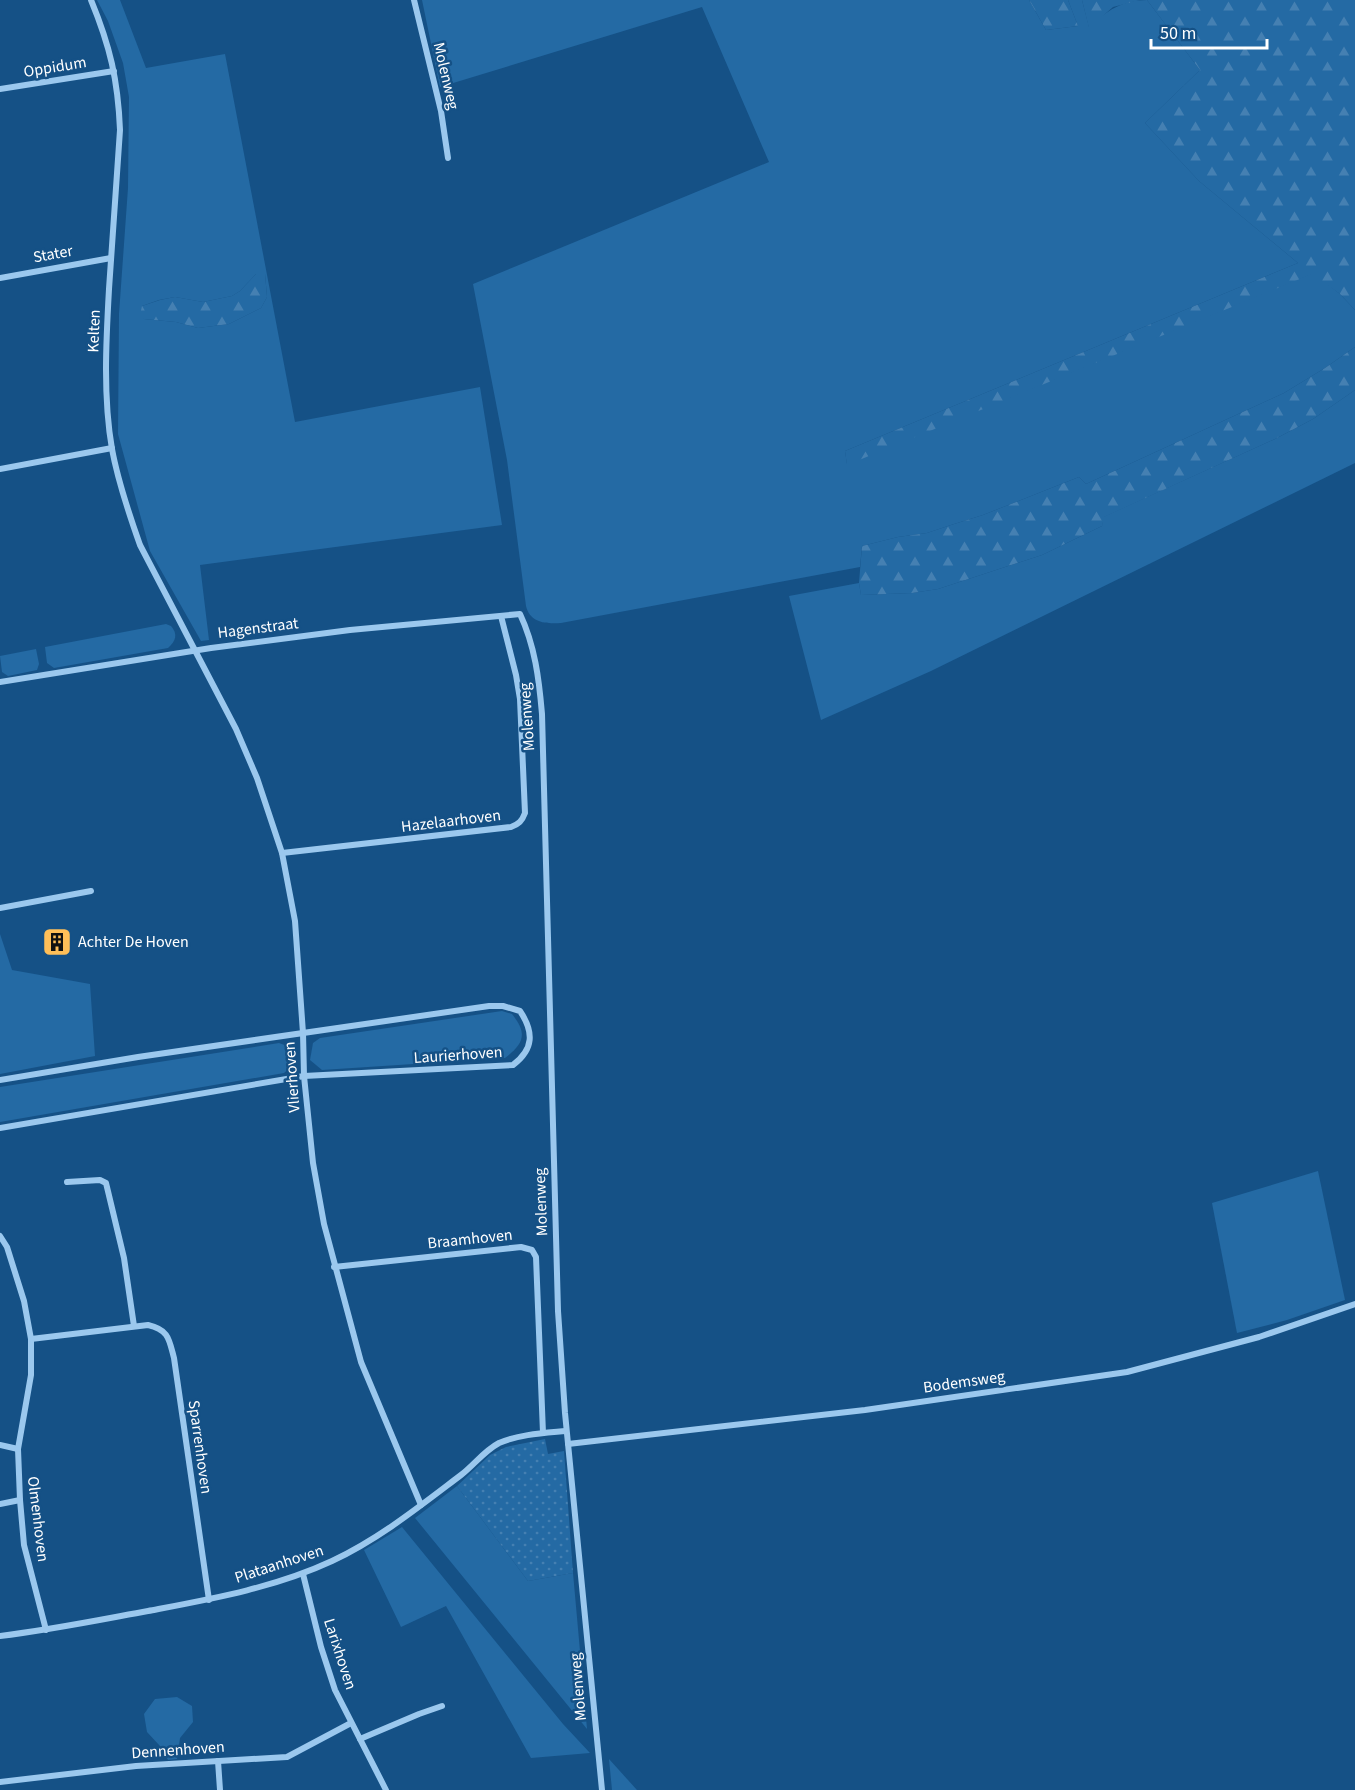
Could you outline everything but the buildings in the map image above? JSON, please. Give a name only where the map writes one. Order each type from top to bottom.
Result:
[{"type":"street","name":"Kelten","points":[[91,0],[104,33],[119,99],[120,130],[111,258],[106,382],[112,448],[129,514],[140,545],[195,650]]},
{"type":"street","name":"Molenweg","points":[[414,0],[441,111],[448,158]]},
{"type":"street","name":"Oppidum","points":[[0,89],[114,70]]},
{"type":"street","name":"Stater","points":[[0,278],[111,258]]},
{"type":"street","points":[[0,469],[112,448]]},
{"type":"street","name":"Molenweg","points":[[520,614],[529,633],[536,661],[543,736],[558,1299],[566,1431],[602,1790]]},
{"type":"street","name":"Hagenstraat","points":[[0,682],[195,650],[350,630],[520,614]]},
{"type":"street","name":"Hazelaarhoven","points":[[282,853],[500,829],[517,825],[523,820],[525,813],[520,699],[501,616]]},
{"type":"street","name":"Vlierhoven","points":[[195,650],[244,748],[271,815],[282,853],[295,921],[304,1077],[313,1163],[324,1224],[361,1362],[420,1505]]},
{"type":"street","points":[[0,908],[91,891]]},
{"type":"street","name":"Laurierhoven","points":[[0,1080],[489,1006],[503,1006],[520,1011],[529,1024],[530,1041],[524,1057],[513,1065],[304,1077],[0,1128]]},
{"type":"street","points":[[68,1182],[100,1180],[106,1183],[123,1258],[134,1326]]},
{"type":"street","name":"Olmenhoven","points":[[0,1236],[24,1301],[32,1340],[31,1375],[18,1449],[20,1500],[24,1545],[46,1630]]},
{"type":"street","name":"Braamhoven","points":[[334,1267],[522,1247],[532,1250],[536,1257],[543,1433]]},
{"type":"street","name":"Bodemsweg","points":[[568,1444],[807,1417],[1127,1372],[1249,1340],[1355,1304]]},
{"type":"street","name":"Sparrenhoven","points":[[32,1340],[134,1326],[148,1325],[162,1330],[170,1342],[174,1358],[209,1599]]},
{"type":"street","name":"Plataanhoven","points":[[0,1636],[46,1630],[209,1599],[303,1574],[366,1544],[464,1473],[493,1447],[519,1437],[566,1431]]},
{"type":"street","points":[[0,1445],[18,1449]]},
{"type":"street","points":[[0,1504],[20,1500]]},
{"type":"street","name":"Larixhoven","points":[[303,1574],[321,1647],[335,1690],[386,1790]]},
{"type":"street","points":[[360,1739],[419,1713],[442,1706]]},
{"type":"street","name":"Dennenhoven","points":[[0,1782],[136,1766],[287,1757],[351,1723]]},
{"type":"street","points":[[218,1761],[220,1790]]},
{"type":"green space","points":[[97,0],[120,0],[146,68],[225,54],[295,422],[480,387],[502,525],[200,565],[209,640],[201,641],[150,551],[118,434],[119,314],[128,188],[129,97],[123,63],[108,21]],"holes":[[[256,274],[265,274],[267,297],[261,308],[229,324],[198,328],[176,322],[144,319],[142,306],[175,297],[203,302],[232,296]]]},
{"type":"green space","points":[[422,0],[1029,0],[1046,30],[1078,26],[1068,0],[1082,0],[1089,27],[1102,16],[1123,4],[1147,0],[1200,70],[1145,123],[1199,181],[1298,263],[845,451],[847,464],[1313,273],[1340,294],[1355,310],[1355,347],[1284,393],[1086,484],[1079,477],[983,515],[927,533],[862,546],[860,567],[561,623],[539,621],[531,616],[526,606],[507,460],[473,284],[769,162],[702,7],[440,87]]},
{"type":"green space","points":[[1029,0],[1068,0],[1078,26],[1046,30]]},
{"type":"green space","points":[[1082,0],[1140,0],[1113,7],[1089,28]]},
{"type":"green space","points":[[1147,0],[1355,0],[1355,310],[1340,294],[1312,274],[847,465],[845,451],[1298,263],[1199,181],[1145,123],[1200,70]]},
{"type":"green space","points":[[260,273],[265,274],[267,297],[261,308],[229,324],[198,328],[176,322],[144,319],[140,315],[142,306],[160,300],[175,297],[203,302],[232,296]]},
{"type":"green space","points":[[1355,347],[1355,390],[1313,419],[1275,439],[1104,517],[1102,526],[1042,555],[938,589],[912,593],[861,595],[859,583],[862,546],[927,533],[983,515],[1079,477],[1086,484],[1284,393]]},
{"type":"green space","points":[[1355,390],[1355,463],[931,671],[821,720],[789,596],[859,583],[861,595],[912,593],[938,589],[1042,555],[1102,526],[1103,517],[1275,439],[1313,419]]},
{"type":"green space","points":[[166,624],[171,626],[175,635],[173,643],[168,648],[54,668],[47,663],[45,647]]},
{"type":"green space","points":[[36,649],[39,664],[37,670],[8,676],[2,672],[0,656]]},
{"type":"green space","points":[[0,934],[12,970],[90,984],[95,1056],[0,1074]]},
{"type":"green space","points":[[502,1011],[512,1014],[522,1032],[522,1038],[517,1047],[505,1058],[322,1070],[310,1060],[313,1043],[320,1038]]},
{"type":"green space","points":[[279,1043],[290,1047],[295,1055],[292,1066],[284,1073],[0,1122],[0,1087]]},
{"type":"green space","points":[[1318,1171],[1345,1300],[1287,1320],[1237,1333],[1212,1203]]},
{"type":"green space","points":[[545,1439],[548,1454],[564,1451],[573,1573],[528,1581],[457,1486],[490,1455],[506,1447]]},
{"type":"green space","points":[[457,1486],[528,1581],[573,1573],[587,1729],[415,1518]]},
{"type":"green space","points":[[402,1527],[563,1724],[590,1753],[531,1758],[446,1606],[401,1627],[364,1550]]},
{"type":"green space","points":[[177,1697],[192,1706],[193,1722],[180,1738],[177,1759],[168,1760],[160,1746],[147,1732],[144,1714],[155,1699]]},
{"type":"green space","points":[[609,1759],[637,1790],[612,1790]]},
{"type":"place","name":"Achter De Hoven","points":[[57,942]]}]
